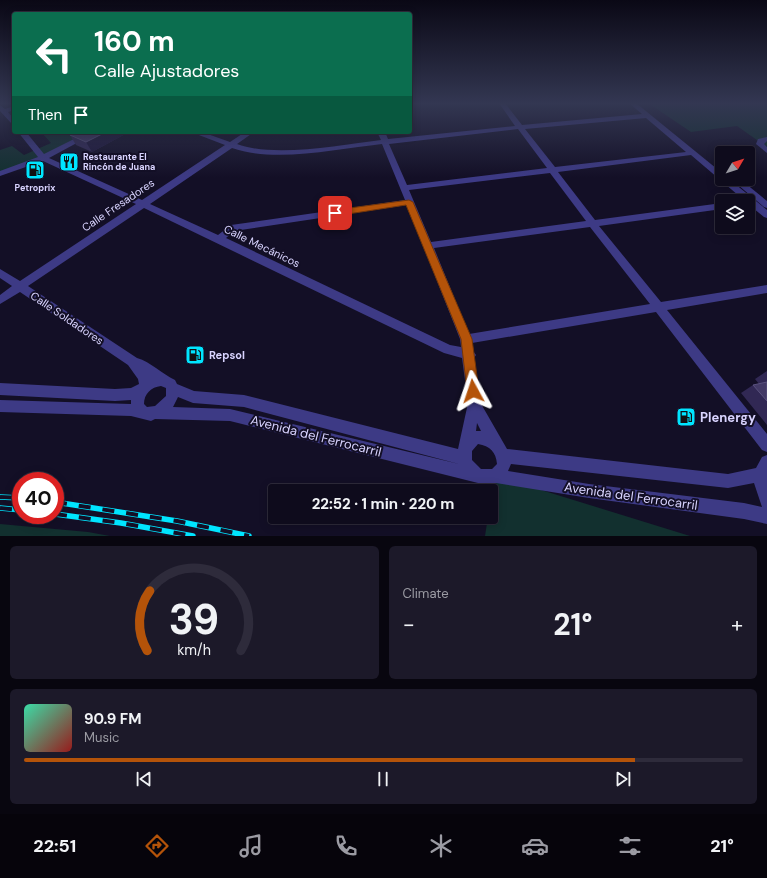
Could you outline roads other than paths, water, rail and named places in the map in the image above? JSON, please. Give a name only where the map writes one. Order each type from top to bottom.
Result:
[{"type":"street","points":[[201,134],[248,151],[264,153],[386,143],[512,128]]},
{"type":"street","points":[[522,128],[593,224],[767,445]]},
{"type":"street","points":[[663,128],[715,171]]},
{"type":"street","points":[[673,128],[715,162]]},
{"type":"street","points":[[24,134],[43,158]]},
{"type":"street","points":[[0,174],[43,158],[89,134]]},
{"type":"street","name":"Calle Fresadores","points":[[0,300],[142,203],[247,134]]},
{"type":"street","points":[[382,134],[466,339],[470,355],[474,403],[467,444],[464,449],[464,458],[470,471],[476,475],[483,478],[496,476],[503,468],[503,456],[474,403]]},
{"type":"street","points":[[767,139],[761,141],[760,144],[767,151]]},
{"type":"street","points":[[403,188],[554,171],[693,153]]},
{"type":"street","name":"Calle Mecánicos","points":[[43,158],[219,239],[448,349],[470,355]]},
{"type":"street","points":[[732,186],[741,194]]},
{"type":"street","points":[[744,186],[765,202]]},
{"type":"street","points":[[219,239],[231,228],[409,202]]},
{"type":"street","points":[[755,206],[767,214]]},
{"type":"street","points":[[427,246],[715,207]]},
{"type":"street","name":"Calle Soldadores","points":[[0,273],[134,362],[141,364],[168,384]]},
{"type":"street","points":[[466,339],[767,288]]},
{"type":"street","name":"Calle Soldadores","points":[[134,362],[136,368],[144,377],[143,388]]},
{"type":"street","points":[[0,389],[115,395],[131,394],[143,388],[168,384],[173,397],[170,403],[160,411],[148,413],[137,406],[138,396],[143,388]]},
{"type":"street","name":"Avenida del Ferrocarril","points":[[168,384],[193,397],[244,401],[464,458]]},
{"type":"street","name":"Avenida del Ferrocarril","points":[[0,406],[131,410],[148,413],[230,415],[476,475]]},
{"type":"street","points":[[467,444],[477,438],[483,437],[495,442]]},
{"type":"street","name":"Avenida del Ferrocarril","points":[[503,456],[728,481],[764,468],[761,487],[767,502]]},
{"type":"street","name":"Avenida del Ferrocarril","points":[[496,476],[589,491],[744,511],[767,516]]},
{"type":"railway","points":[[0,497],[12,498]]},
{"type":"railway","points":[[64,503],[177,521],[249,536]]},
{"type":"railway","points":[[0,508],[12,509]]},
{"type":"railway","points":[[64,515],[121,523],[193,536]]},
{"type":"place","name":"Restaurante El Rincón de Juana","points":[[69,162]]},
{"type":"place","name":"Petroprix","points":[[35,170]]},
{"type":"place","name":"Repsol","points":[[195,355]]},
{"type":"place","name":"Plenergy","points":[[686,417]]}]
